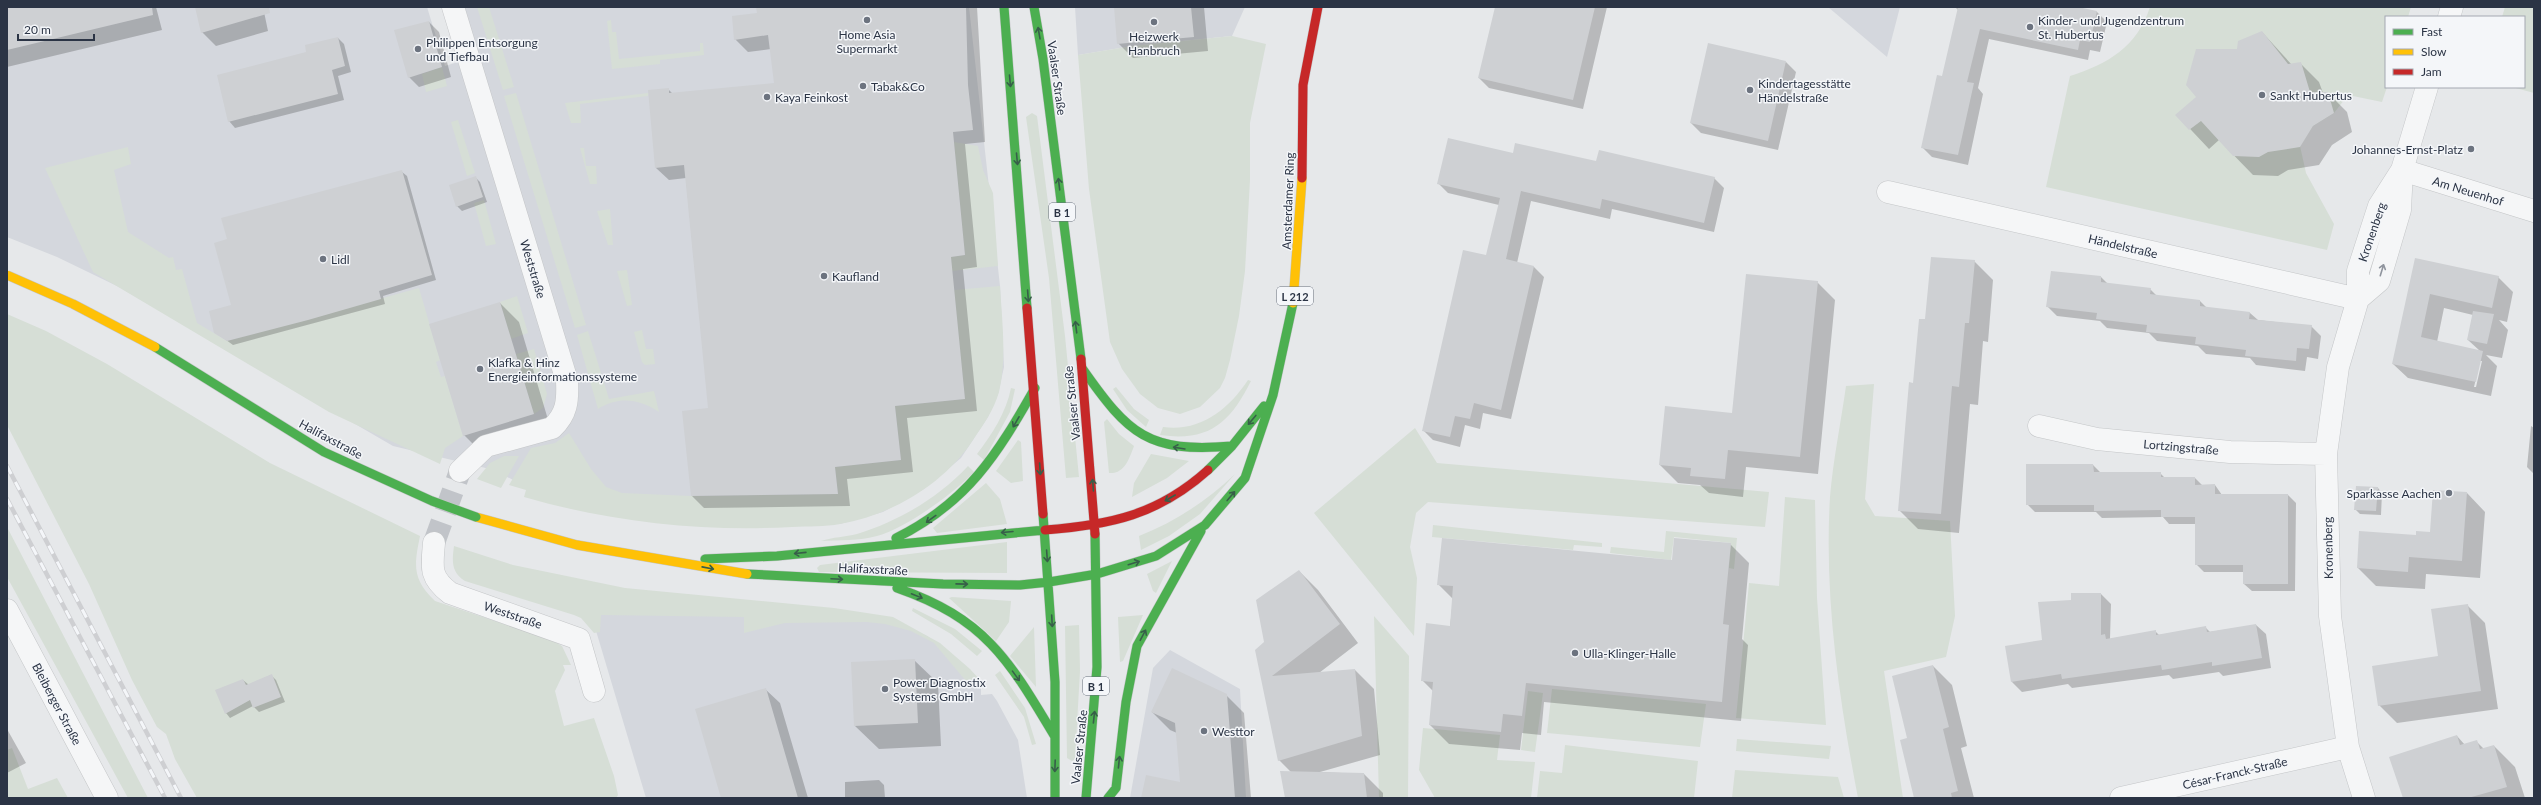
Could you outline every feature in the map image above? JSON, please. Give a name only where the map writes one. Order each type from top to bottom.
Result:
[{"type":"main road","name":"Vaalser Straße","points":[[1004,7],[1046,530],[1055,682],[1055,798]]},
{"type":"main road","name":"Vaalser Straße","points":[[1034,7],[1043,59],[1081,366],[1095,524],[1097,574],[1096,697],[1086,798]]},
{"type":"main road","name":"Amsterdamer Ring","points":[[1075,578],[1097,574],[1156,556],[1205,525],[1245,478],[1273,395],[1296,294],[1302,195],[1303,85],[1318,7]]},
{"type":"main road","name":"Halifaxstraße","points":[[7,275],[73,304],[142,339],[324,452],[432,501],[476,517],[577,545],[739,574],[881,582],[1003,585],[1049,582],[1075,578]]},
{"type":"main road","points":[[1081,366],[1119,419],[1149,440],[1182,448],[1232,446]]},
{"type":"main road","points":[[880,544],[926,523],[971,485],[986,469],[1005,441],[1035,388]]},
{"type":"main road","name":"Amsterdamer Ring","points":[[1070,528],[1128,517],[1163,502],[1199,478],[1232,446],[1273,395]]},
{"type":"main road","points":[[1108,798],[1116,788],[1126,702],[1137,646],[1205,525]]},
{"type":"main road","name":"Halifaxstraße","points":[[670,561],[777,556],[880,544],[1070,528]]},
{"type":"main road","points":[[881,582],[946,608],[981,632],[1017,678],[1055,737]]},
{"type":"street","name":"Weststraße","points":[[453,7],[567,381],[568,400],[560,420],[552,428],[486,446],[460,471]]},
{"type":"street","name":"Kronenberg","points":[[2364,798],[2348,747],[2330,616],[2326,454],[2338,367],[2358,299],[2358,271],[2378,206],[2402,170],[2427,88]]},
{"type":"street","name":"Am Neuenhof","points":[[2402,170],[2534,211]]},
{"type":"street","name":"Händelstraße","points":[[1888,192],[2358,299]]},
{"type":"street","name":"Lortzingstraße","points":[[2039,426],[2104,440],[2230,452],[2326,454]]},
{"type":"street","name":"Weststraße","points":[[434,543],[432,570],[438,584],[450,593],[579,638],[594,690]]},
{"type":"street","name":"Bleiberger Straße","points":[[7,610],[107,798]]},
{"type":"street","name":"César-Franck-Straße","points":[[2121,798],[2348,747]]},
{"type":"shaded area","points":[[7,7],[427,7],[445,66],[471,58],[461,7],[969,7],[1000,286],[1004,367],[998,394],[988,417],[961,458],[924,489],[883,512],[840,524],[515,481],[494,470],[393,446],[119,287],[57,257],[7,237]]},
{"type":"shaded area","points":[[477,7],[489,7],[514,87],[503,90]]},
{"type":"shaded area","points":[[1075,7],[1245,7],[1232,36],[1132,46],[1078,55]]},
{"type":"shaded area","points":[[1828,7],[1900,7],[1887,57]]},
{"type":"shaded area","points":[[2150,7],[2411,7],[2408,16],[2385,16],[2385,88],[2387,88],[2382,102],[2348,95],[2334,113],[2313,126],[2300,146],[2306,173],[2334,224],[2327,250],[2046,187],[2070,76],[2097,66],[2119,52],[2129,43],[2144,21]]},
{"type":"shaded area","points":[[2505,7],[2534,7],[2534,93],[2516,88],[2525,88],[2525,16],[2502,16]]},
{"type":"shaded area","points":[[611,20],[612,32],[616,32],[619,59],[700,51],[700,43],[703,43],[704,55],[660,60],[660,64],[612,69],[607,21]]},
{"type":"shaded area","points":[[1232,36],[1266,44],[1250,123],[1250,180],[1245,271],[1239,316],[1230,360],[1225,378],[1220,388],[1200,407],[1180,414],[1158,408],[1140,394],[1122,369],[1110,342],[1089,189],[1078,55],[1132,46]]},
{"type":"shaded area","points":[[442,67],[447,86],[426,92],[422,74]]},
{"type":"shaded area","points":[[516,93],[586,325],[575,328],[504,96]]},
{"type":"shaded area","points":[[648,93],[648,96],[580,104],[581,123],[571,123],[565,103]]},
{"type":"shaded area","points":[[1032,113],[1037,116],[1065,336],[1079,477],[1066,478],[1049,278],[1026,117]]},
{"type":"shaded area","points":[[458,120],[475,173],[467,176],[451,122]]},
{"type":"shaded area","points":[[954,142],[978,146],[983,170],[993,193],[998,266],[952,271],[951,257],[965,255]]},
{"type":"shaded area","points":[[128,147],[131,164],[114,170],[128,232],[169,258],[173,257],[176,270],[182,269],[197,323],[227,341],[419,288],[440,360],[436,362],[441,377],[445,376],[463,436],[445,448],[440,464],[329,412],[93,272],[45,168]]},
{"type":"shaded area","points":[[580,148],[584,148],[586,166],[596,166],[597,184],[590,184]]},
{"type":"shaded area","points":[[484,200],[496,244],[486,246],[474,203]]},
{"type":"shaded area","points":[[610,209],[613,245],[608,245],[597,211]]},
{"type":"shaded area","points":[[627,270],[632,305],[627,306],[617,271]]},
{"type":"shaded area","points":[[1000,286],[1003,366],[999,392],[991,411],[961,456],[932,484],[897,505],[879,513],[859,520],[828,526],[724,528],[690,526],[623,519],[557,506],[524,497],[526,490],[509,485],[531,448],[555,443],[569,433],[591,469],[606,487],[622,493],[691,496],[838,494],[835,467],[901,460],[895,406],[965,399],[954,290]]},
{"type":"shaded area","points":[[517,296],[528,333],[511,339],[500,302]]},
{"type":"shaded area","points":[[7,314],[46,331],[107,364],[270,463],[420,536],[416,564],[417,572],[422,586],[435,601],[552,640],[562,646],[571,665],[563,665],[565,670],[555,691],[564,726],[594,718],[614,776],[618,795],[616,798],[197,798],[175,759],[166,734],[157,727],[132,680],[89,584],[7,425]]},
{"type":"shaded area","points":[[642,330],[646,349],[653,349],[655,364],[645,365],[642,362],[634,332]]},
{"type":"shaded area","points":[[588,331],[609,399],[654,391],[659,412],[644,404],[629,401],[614,402],[598,409],[577,335]]},
{"type":"shaded area","points":[[534,349],[547,394],[543,408],[534,414],[516,354]]},
{"type":"shaded area","points":[[1248,380],[1251,381],[1235,408],[1216,426],[1205,432],[1192,435],[1160,435],[1163,427],[1176,428],[1189,426],[1212,417],[1231,401]]},
{"type":"shaded area","points":[[1874,384],[1865,499],[1875,516],[1950,521],[1955,616],[1946,657],[1884,671],[1903,798],[1858,798],[1839,686],[1831,611],[1829,573],[1830,497],[1846,386]]},
{"type":"shaded area","points":[[1116,387],[1134,409],[1149,420],[1146,427],[1127,410],[1113,389]]},
{"type":"shaded area","points":[[1011,388],[1015,389],[1010,412],[984,460],[977,454],[998,423],[1006,406]]},
{"type":"shaded area","points":[[1107,419],[1119,434],[1134,446],[1126,465],[1114,473],[1109,473],[1104,422]]},
{"type":"shaded area","points":[[1415,428],[1437,463],[1769,492],[1765,527],[1428,502],[1416,513],[1410,547],[1417,578],[1414,636],[1314,513]]},
{"type":"shaded area","points":[[1018,440],[1021,442],[1023,481],[1011,483],[996,471]]},
{"type":"shaded area","points":[[1151,454],[1189,461],[1167,478],[1132,497],[1134,483]]},
{"type":"shaded area","points":[[504,456],[519,456],[501,488],[477,479],[490,463]]},
{"type":"shaded area","points":[[968,466],[974,472],[965,481],[942,500],[901,526],[889,532],[870,538],[857,540],[821,541],[857,534],[873,529],[903,515],[931,498],[956,478]]},
{"type":"shaded area","points":[[1235,474],[1200,514],[1169,536],[1141,550],[1139,536],[1190,510],[1214,493]]},
{"type":"shaded area","points":[[986,483],[1000,499],[1007,524],[937,533],[933,528]]},
{"type":"shaded area","points":[[1785,497],[1815,500],[1817,598],[1826,725],[1736,718],[1749,583],[1779,586]]},
{"type":"shaded area","points":[[1433,525],[1602,543],[1602,547],[1574,545],[1573,550],[1432,537]]},
{"type":"shaded area","points":[[7,527],[148,798],[128,798],[7,577]]},
{"type":"shaded area","points":[[1666,531],[1737,538],[1734,569],[1729,568],[1731,543],[1674,537],[1671,560],[1610,553],[1611,547],[1664,552]]},
{"type":"shaded area","points":[[1007,542],[1007,573],[819,572],[817,568],[820,565]]},
{"type":"shaded area","points":[[454,546],[513,565],[625,588],[834,608],[893,617],[940,643],[970,669],[981,681],[966,681],[934,643],[911,631],[885,624],[867,622],[785,623],[744,633],[744,617],[601,615],[600,632],[594,633],[581,618],[574,615],[465,581],[460,578],[455,570],[453,561]]},
{"type":"shaded area","points":[[1172,561],[1156,593],[1153,591],[1147,574]]},
{"type":"shaded area","points":[[949,598],[1011,601],[1009,622],[996,641]]},
{"type":"shaded area","points":[[588,604],[887,619],[927,636],[981,681],[981,695],[992,694],[997,701],[1018,740],[1027,798],[646,798]]},
{"type":"shaded area","points":[[913,608],[955,629],[982,651],[977,656],[951,634],[912,611]]},
{"type":"shaded area","points":[[1143,615],[1123,661],[1120,662],[1118,617]]},
{"type":"shaded area","points":[[1374,616],[1409,656],[1408,798],[1379,798]]},
{"type":"shaded area","points":[[1079,625],[1080,671],[1075,759],[1072,761],[1067,758],[1065,626]]},
{"type":"shaded area","points":[[1034,627],[1036,687],[1010,656]]},
{"type":"shaded area","points":[[1170,650],[1240,689],[1246,798],[1130,798],[1153,668]]},
{"type":"shaded area","points":[[1000,671],[1025,708],[1036,744],[1032,745],[1024,717],[995,675]]},
{"type":"shaded area","points":[[1552,689],[1706,704],[1700,747],[1547,733]]},
{"type":"shaded area","points":[[1528,691],[1543,693],[1535,752],[1521,750]]},
{"type":"shaded area","points":[[1423,728],[1500,735],[1497,760],[1535,762],[1531,798],[1435,798],[1419,770]]},
{"type":"shaded area","points":[[1737,739],[1831,746],[1829,759],[1736,751]]},
{"type":"shaded area","points":[[1565,745],[1698,761],[1694,798],[1537,798],[1540,771],[1562,773]]},
{"type":"shaded area","points":[[12,748],[28,789],[57,778],[68,798],[7,798],[7,750]]},
{"type":"shaded area","points":[[1735,770],[1838,777],[1844,798],[1732,798]]},
{"type":"building","points":[[7,7],[152,7],[153,15],[7,50]]},
{"type":"building","points":[[195,7],[269,7],[270,13],[201,33]]},
{"type":"building","name":"Kaufland","points":[[756,7],[966,7],[968,85],[973,130],[953,132],[965,255],[951,257],[965,399],[895,406],[901,460],[835,467],[838,494],[691,496],[682,411],[708,408],[684,165],[655,168],[648,90],[669,88],[669,93],[774,83],[768,35],[734,40],[732,16],[757,13]]},
{"type":"building","name":"Heizwerk Hanbruch","points":[[1114,7],[1191,7],[1194,37],[1117,44]]},
{"type":"building","points":[[1495,7],[1595,7],[1573,100],[1478,78]]},
{"type":"building","points":[[1958,7],[2078,7],[2097,11],[2090,42],[2080,40],[2078,50],[1980,29],[1967,82],[1974,83],[1958,155],[1921,148],[1937,75],[1942,76]]},
{"type":"building","name":"Philippen Entsorgung und Tiefbau","points":[[429,21],[442,67],[408,78],[394,30]]},
{"type":"building","name":"Sankt Hubertus","points":[[2262,31],[2288,64],[2301,62],[2310,92],[2328,92],[2334,113],[2313,126],[2300,147],[2268,152],[2259,157],[2233,156],[2201,121],[2189,130],[2175,115],[2196,97],[2186,85],[2196,49],[2237,49],[2238,41]]},
{"type":"building","points":[[338,37],[345,66],[332,70],[338,94],[228,122],[217,75],[306,52],[305,45]]},
{"type":"building","points":[[1708,43],[1786,61],[1768,141],[1690,123]]},
{"type":"building","points":[[1448,138],[1513,153],[1515,143],[1596,161],[1599,150],[1715,177],[1704,223],[1602,199],[1600,209],[1521,191],[1506,259],[1534,266],[1501,410],[1474,403],[1470,419],[1455,416],[1450,437],[1422,431],[1463,250],[1486,255],[1500,198],[1437,184]]},
{"type":"building","name":"Lidl","points":[[402,170],[432,275],[379,291],[381,299],[308,320],[227,341],[214,333],[209,311],[231,305],[214,243],[227,239],[221,218]]},
{"type":"building","points":[[476,176],[483,197],[456,207],[449,185]]},
{"type":"building","points":[[1931,257],[1975,260],[1969,323],[1965,323],[1959,387],[1952,386],[1941,514],[1898,511],[1909,382],[1913,383],[1919,319],[1925,319]]},
{"type":"building","points":[[2415,258],[2499,276],[2492,308],[2430,294],[2421,337],[2483,351],[2476,382],[2392,364]]},
{"type":"building","points":[[2051,271],[2101,276],[2101,282],[2151,288],[2150,294],[2200,300],[2200,306],[2250,312],[2249,319],[2312,325],[2309,349],[2297,348],[2296,361],[2245,356],[2246,350],[2195,344],[2196,337],[2146,332],[2147,325],[2096,319],[2097,313],[2046,307]]},
{"type":"building","points":[[1746,274],[1818,281],[1800,457],[1728,450],[1725,479],[1690,476],[1691,468],[1659,465],[1665,406],[1732,413]]},
{"type":"building","name":"Klafka & Hinz Energieinformationssysteme","points":[[500,302],[534,414],[463,436],[429,324]]},
{"type":"building","points":[[2473,311],[2494,314],[2487,344],[2467,340]]},
{"type":"building","points":[[2026,464],[2093,464],[2094,472],[2161,472],[2161,477],[2195,477],[2195,485],[2215,484],[2215,494],[2288,494],[2288,584],[2243,584],[2243,565],[2195,565],[2195,517],[2161,517],[2161,510],[2094,511],[2094,505],[2026,505]]},
{"type":"building","points":[[2356,486],[2378,487],[2376,511],[2354,510]]},
{"type":"building","points":[[2433,490],[2467,492],[2462,561],[2409,557],[2408,572],[2357,568],[2359,531],[2416,535],[2416,531],[2430,532]]},
{"type":"building","name":"Ulla-Klinger-Halle","points":[[1442,538],[1672,560],[1674,538],[1731,543],[1723,624],[1729,625],[1722,702],[1526,683],[1522,716],[1503,714],[1501,732],[1429,725],[1433,682],[1421,681],[1426,623],[1450,626],[1453,586],[1437,585]]},
{"type":"building","points":[[1299,570],[1340,624],[1272,676],[1355,669],[1362,736],[1278,761],[1255,650],[1264,642],[1256,600]]},
{"type":"building","points":[[2071,593],[2101,593],[2101,635],[2105,634],[2106,639],[2156,630],[2156,635],[2206,626],[2207,632],[2256,624],[2262,658],[2212,666],[2212,662],[2162,670],[2161,665],[2062,679],[2061,674],[2011,682],[2005,646],[2042,640],[2038,602],[2071,600]]},
{"type":"building","points":[[2468,604],[2481,691],[2378,706],[2372,666],[2438,656],[2431,609]]},
{"type":"building","points":[[915,659],[918,723],[854,726],[851,662]]},
{"type":"building","points":[[1933,665],[1949,727],[1943,729],[1958,791],[1951,793],[1952,798],[1914,798],[1900,740],[1907,738],[1892,676]]},
{"type":"building","name":"Westtor","points":[[1172,668],[1227,694],[1235,798],[1141,798],[1146,775],[1180,782],[1175,723],[1151,712]]},
{"type":"building","points":[[272,674],[281,697],[253,708],[250,700],[225,714],[215,690],[243,679],[246,685]]},
{"type":"building","points":[[766,688],[798,798],[721,798],[695,709]]},
{"type":"building","points":[[2457,735],[2460,745],[2477,740],[2480,749],[2494,745],[2507,787],[2468,798],[2403,798],[2389,757]]},
{"type":"building","points":[[1280,771],[1364,773],[1367,798],[1285,798]]},
{"type":"tunnel","points":[[434,543],[460,471]]},
{"type":"railway","points":[[7,466],[181,798]]},
{"type":"railway","points":[[7,499],[165,798]]},
{"type":"traffic: fast","points":[[1004,7],[1027,308]]},
{"type":"traffic: fast","points":[[1034,7],[1043,59],[1081,359]]},
{"type":"traffic: fast","points":[[1049,582],[1097,574],[1156,556],[1205,525],[1245,478],[1273,395],[1293,303]]},
{"type":"traffic: fast","points":[[155,347],[324,452],[432,501],[476,517]]},
{"type":"traffic: fast","points":[[1082,368],[1113,409],[1128,424],[1143,435],[1160,442],[1180,446],[1232,446]]},
{"type":"traffic: fast","points":[[896,538],[921,524],[942,509],[961,493],[978,475],[1007,435],[1035,388]]},
{"type":"traffic: fast","points":[[1208,470],[1232,446],[1264,406]]},
{"type":"traffic: fast","points":[[1043,514],[1055,682],[1055,798]]},
{"type":"traffic: fast","points":[[705,559],[777,556],[1045,530]]},
{"type":"traffic: fast","points":[[1108,798],[1116,788],[1126,702],[1137,646],[1201,531]]},
{"type":"traffic: fast","points":[[1086,798],[1097,667],[1095,534]]},
{"type":"traffic: fast","points":[[747,574],[943,584],[1020,585],[1049,582]]},
{"type":"traffic: fast","points":[[897,588],[927,600],[953,614],[974,628],[992,645],[1008,664],[1055,737]]},
{"type":"traffic: slow","points":[[1293,303],[1302,178]]},
{"type":"traffic: slow","points":[[7,275],[73,304],[155,347]]},
{"type":"traffic: slow","points":[[476,517],[577,545],[747,574]]},
{"type":"traffic: jam","points":[[1302,178],[1303,85],[1318,7]]},
{"type":"traffic: jam","points":[[1027,308],[1043,514]]},
{"type":"traffic: jam","points":[[1081,359],[1095,534]]},
{"type":"traffic: jam","points":[[1045,530],[1091,525],[1132,515],[1171,498],[1208,470]]},
{"type":"place","name":"Home Asia Supermarkt","points":[[867,20]]},
{"type":"place","name":"Heizwerk Hanbruch","points":[[1154,22]]},
{"type":"place","name":"Kinder- und Jugendzentrum St. Hubertus","points":[[2030,27]]},
{"type":"place","name":"Philippen Entsorgung und Tiefbau","points":[[418,49]]},
{"type":"place","name":"Tabak&Co","points":[[863,86]]},
{"type":"place","name":"Kindertagesstätte Händelstraße","points":[[1750,90]]},
{"type":"place","name":"Sankt Hubertus","points":[[2262,95]]},
{"type":"place","name":"Kaya Feinkost","points":[[767,97]]},
{"type":"place","name":"Johannes-Ernst-Platz","points":[[2471,149]]},
{"type":"place","name":"Lidl","points":[[323,259]]},
{"type":"place","name":"Kaufland","points":[[824,276]]},
{"type":"place","name":"Klafka & Hinz Energieinformationssysteme","points":[[480,369]]},
{"type":"place","name":"Sparkasse Aachen","points":[[2449,493]]},
{"type":"place","name":"Ulla-Klinger-Halle","points":[[1575,653]]},
{"type":"place","name":"Power Diagnostix Systems GmbH","points":[[885,689]]},
{"type":"place","name":"Westtor","points":[[1204,731]]}]
